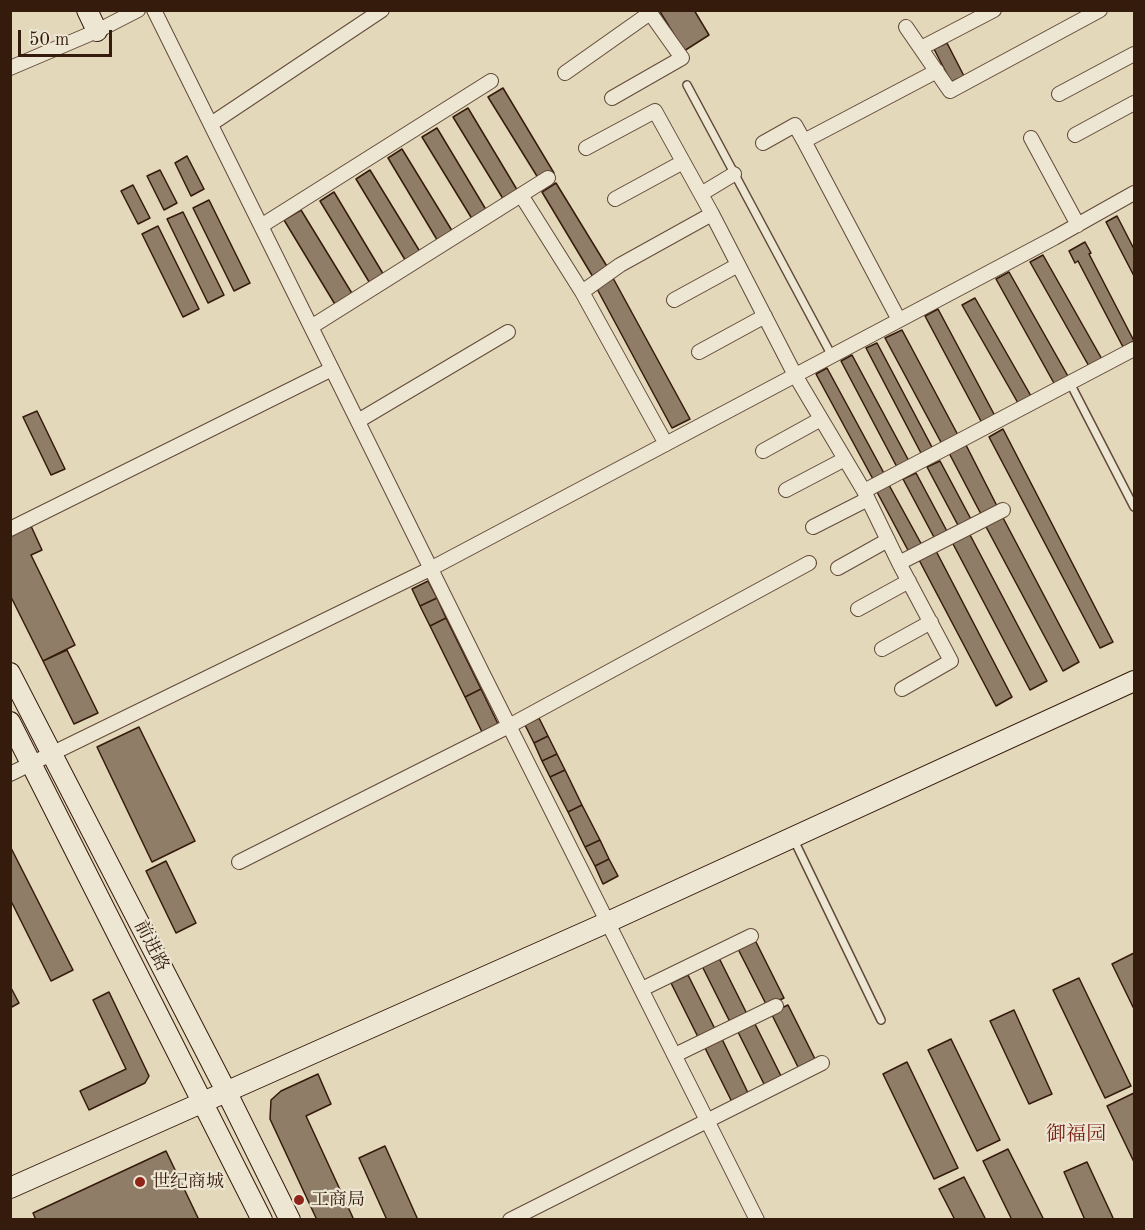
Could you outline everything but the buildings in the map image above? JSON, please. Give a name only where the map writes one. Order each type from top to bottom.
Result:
[{"type":"street","points":[[87,10],[97,31]]},
{"type":"street","points":[[10,68],[97,31],[138,10]]},
{"type":"street","points":[[154,10],[509,726],[708,1121],[754,1218]]},
{"type":"street","points":[[211,124],[382,10]]},
{"type":"street","points":[[921,48],[994,10]]},
{"type":"street","points":[[906,27],[950,91],[1100,10]]},
{"type":"street","points":[[566,73],[649,12],[682,58],[612,98]]},
{"type":"street","points":[[1059,94],[1134,54]]},
{"type":"street","points":[[804,141],[937,71]]},
{"type":"street","points":[[261,226],[491,81]]},
{"type":"street","points":[[1075,135],[1134,104]]},
{"type":"street","points":[[586,148],[655,111],[712,214],[795,375],[866,495],[951,661],[902,689]]},
{"type":"street","points":[[763,143],[795,125],[899,320]]},
{"type":"street","points":[[1030,138],[1078,225]]},
{"type":"street","points":[[615,199],[683,162]]},
{"type":"street","points":[[701,194],[734,174]]},
{"type":"street","points":[[311,327],[548,178]]},
{"type":"street","points":[[10,774],[432,568],[1078,225],[1134,193]]},
{"type":"street","points":[[521,195],[582,292],[666,444]]},
{"type":"street","points":[[582,292],[620,265],[712,214]]},
{"type":"street","points":[[674,300],[738,265]]},
{"type":"street","points":[[699,352],[765,316]]},
{"type":"street","points":[[358,421],[508,332]]},
{"type":"street","points":[[813,527],[866,495],[1134,349]]},
{"type":"street","points":[[10,529],[332,369]]},
{"type":"street","points":[[763,451],[822,419]]},
{"type":"street","points":[[786,490],[845,459]]},
{"type":"street","points":[[900,563],[1003,510]]},
{"type":"street","points":[[838,568],[888,540]]},
{"type":"street","points":[[239,862],[509,726],[809,563]]},
{"type":"street","points":[[858,609],[909,581]]},
{"type":"street","points":[[882,649],[931,622]]},
{"type":"street","name":"前进路","points":[[10,673],[290,1220]]},
{"type":"street","points":[[10,1188],[609,922],[1134,681]]},
{"type":"street","name":"前进路","points":[[10,722],[262,1220]]},
{"type":"street","points":[[642,989],[751,936]]},
{"type":"street","points":[[675,1055],[776,1005]]},
{"type":"street","points":[[510,1220],[822,1063]]},
{"type":"lane","points":[[687,85],[832,356]]},
{"type":"lane","points":[[1070,383],[1134,507]]},
{"type":"lane","points":[[793,837],[881,1020]]},
{"type":"place","name":"世纪商城","points":[[140,1182]]},
{"type":"place","name":"工商局","points":[[299,1200]]},
{"type":"district","name":"御福园","points":[[1076,1135]]}]
